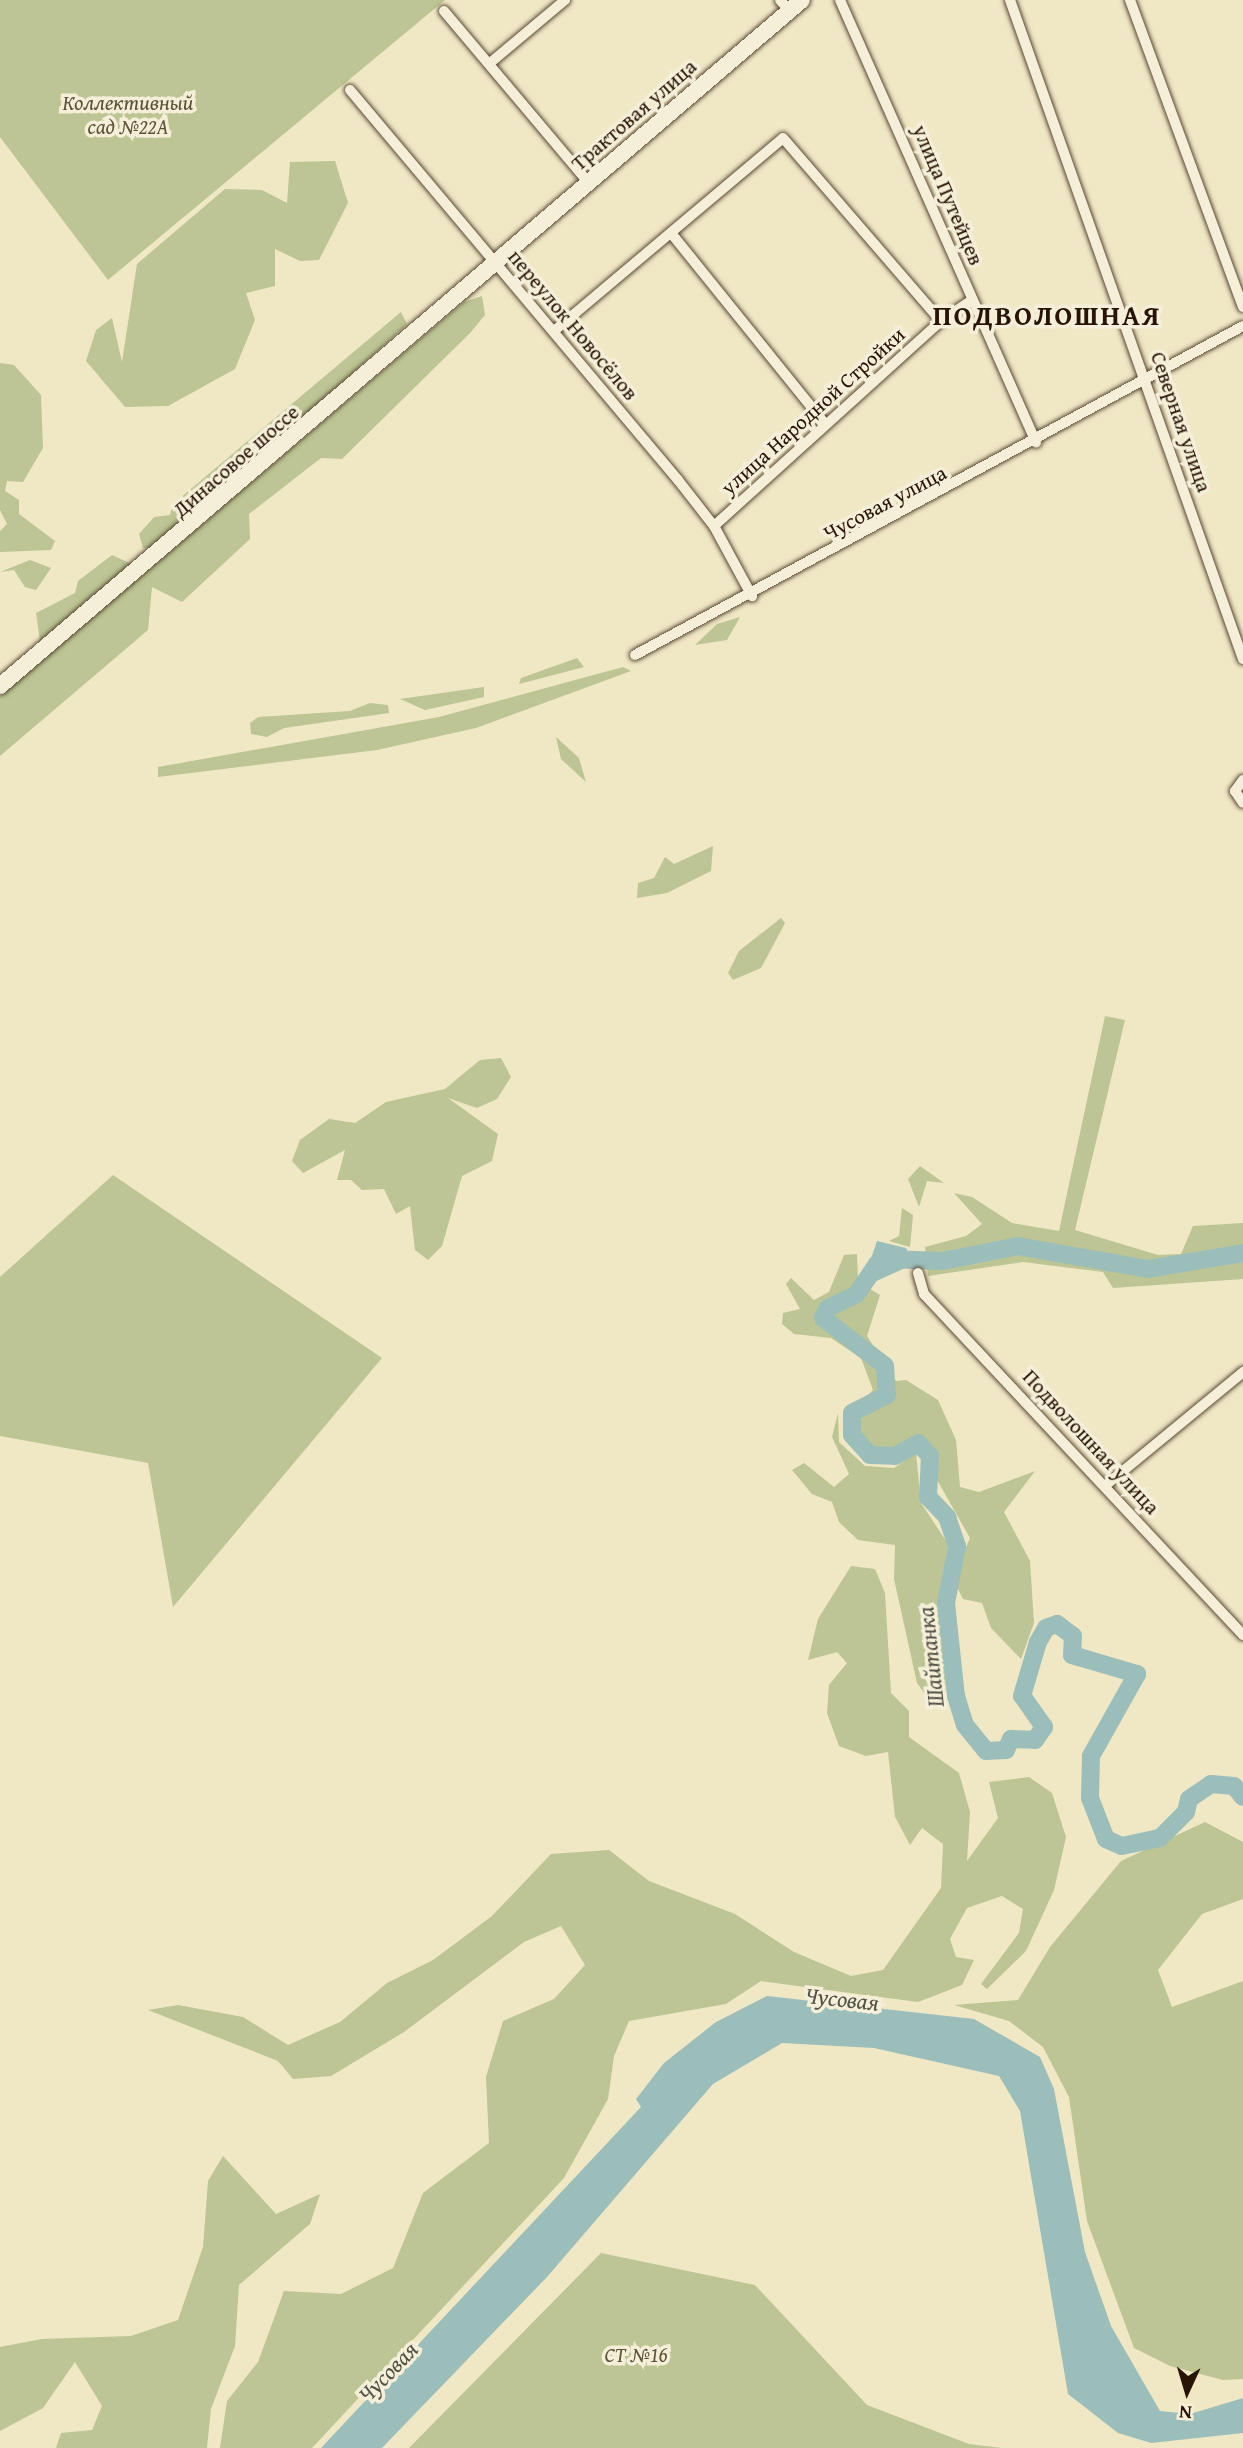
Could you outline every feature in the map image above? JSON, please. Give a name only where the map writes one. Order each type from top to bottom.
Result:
[{"type":"street","points":[[490,63],[565,0]]},
{"type":"street","name":"улица Путейцев","points":[[840,0],[1036,443]]},
{"type":"street","name":"Северная улица","points":[[1010,0],[1243,659]]},
{"type":"street","points":[[1130,0],[1243,307]]},
{"type":"street","name":"Трактовая улица","points":[[497,264],[790,3]]},
{"type":"street","points":[[443,11],[490,63],[588,182]]},
{"type":"street","name":"переулок Новосёлов","points":[[350,90],[554,331],[714,526],[752,596]]},
{"type":"street","points":[[554,331],[783,138],[941,321]]},
{"type":"street","points":[[671,233],[825,424]]},
{"type":"street","name":"Динасовое шоссе","points":[[0,686],[497,264]]},
{"type":"street","name":"улица Народной Стройки","points":[[714,526],[941,321],[972,300]]},
{"type":"street","name":"Чусовая улица","points":[[635,654],[752,596],[1036,443],[1243,326]]},
{"type":"street","points":[[1243,780],[1235,791],[1243,803]]},
{"type":"street","name":"Подволошная улица","points":[[918,1273],[924,1294],[1106,1485],[1243,1635]]},
{"type":"street","points":[[1106,1485],[1243,1372]]},
{"type":"green space","name":"Коллективный сад №22А","points":[[0,0],[445,0],[108,280],[0,137]]},
{"type":"green space","points":[[335,161],[348,203],[319,260],[300,261],[275,249],[275,286],[246,293],[255,320],[235,369],[168,406],[125,407],[86,361],[96,330],[112,318],[122,362],[137,264],[225,189],[262,190],[287,203],[290,162]]},
{"type":"green space","points":[[482,296],[485,315],[470,333],[342,459],[321,458],[249,514],[250,539],[182,602],[152,587],[148,630],[0,756],[0,696],[464,302]]},
{"type":"green space","points":[[401,312],[407,324],[158,548],[143,548],[139,534],[154,517],[170,515],[173,504]]},
{"type":"green space","points":[[0,363],[14,365],[41,395],[43,448],[23,482],[7,481],[5,491],[19,500],[19,514],[55,541],[51,550],[0,552],[0,531],[7,524],[0,510]]},
{"type":"green space","points":[[112,555],[136,566],[40,641],[36,613],[75,593],[78,581]]},
{"type":"green space","points":[[30,560],[51,568],[36,590],[25,587],[14,570],[0,572]]},
{"type":"green space","points":[[740,617],[727,640],[695,645],[717,624]]},
{"type":"green space","points":[[577,658],[584,667],[519,684],[521,678]]},
{"type":"green space","points":[[623,667],[631,671],[476,728],[377,750],[158,777],[158,767],[439,717]]},
{"type":"green space","points":[[484,687],[484,697],[425,710],[400,699]]},
{"type":"green space","points":[[370,703],[388,705],[389,713],[284,728],[267,737],[251,734],[250,723],[258,717],[350,711]]},
{"type":"green space","points":[[556,737],[579,758],[586,782],[561,759]]},
{"type":"green space","points":[[713,846],[711,871],[667,893],[637,898],[638,883],[654,878],[665,857],[674,864]]},
{"type":"green space","points":[[781,918],[785,923],[761,968],[733,980],[728,973],[739,951]]},
{"type":"green space","points":[[1105,1016],[1125,1020],[1075,1230],[1158,1255],[1181,1254],[1193,1226],[1243,1223],[1243,1279],[1113,1288],[1103,1272],[1023,1262],[928,1276],[925,1247],[966,1236],[982,1224],[954,1193],[972,1197],[1012,1223],[1059,1231]]},
{"type":"green space","points":[[501,1058],[511,1077],[497,1099],[477,1108],[448,1098],[498,1134],[492,1161],[462,1176],[442,1246],[428,1260],[415,1250],[410,1206],[396,1214],[384,1189],[362,1190],[351,1180],[337,1180],[345,1150],[303,1173],[292,1161],[300,1140],[329,1119],[355,1123],[386,1102],[445,1089],[480,1060]]},
{"type":"green space","points":[[920,1166],[944,1183],[927,1181],[919,1207],[908,1179]]},
{"type":"green space","points":[[113,1175],[382,1358],[173,1607],[148,1463],[0,1436],[0,1277]]},
{"type":"green space","points":[[902,1208],[913,1215],[910,1247],[889,1241],[899,1236]]},
{"type":"green space","points":[[857,1254],[858,1282],[880,1295],[867,1336],[896,1381],[906,1380],[938,1400],[956,1440],[960,1487],[979,1492],[1035,1471],[1004,1512],[1030,1561],[1034,1623],[1021,1659],[991,1628],[982,1603],[963,1599],[958,1589],[958,1566],[970,1538],[923,1455],[916,1450],[881,1464],[856,1450],[846,1417],[873,1390],[861,1358],[831,1338],[794,1334],[782,1324],[783,1313],[800,1309],[786,1284],[791,1278],[814,1300],[829,1292],[844,1255]]},
{"type":"green space","points":[[838,1413],[839,1442],[865,1466],[894,1468],[916,1453],[921,1503],[948,1544],[939,1598],[948,1690],[932,1704],[917,1683],[894,1579],[895,1545],[858,1540],[839,1522],[832,1502],[812,1494],[792,1470],[804,1463],[834,1487],[849,1474],[832,1437]]},
{"type":"green space","points":[[851,1566],[875,1569],[885,1593],[891,1693],[909,1711],[909,1737],[959,1773],[970,1812],[967,1861],[998,1818],[989,1782],[1029,1777],[1052,1793],[1066,1837],[1054,1890],[1026,1951],[987,1989],[981,1984],[1019,1933],[1023,1909],[1002,1896],[967,1908],[950,1939],[956,1957],[974,1960],[962,1985],[918,2002],[761,1981],[726,2004],[629,2021],[614,2056],[608,2099],[564,2178],[312,2448],[220,2448],[227,2401],[258,2362],[284,2291],[341,2294],[393,2268],[423,2193],[489,2143],[486,2077],[503,2021],[554,1999],[585,1965],[561,1926],[524,1942],[404,2032],[331,2076],[293,2079],[278,2061],[148,2010],[178,2005],[243,2017],[288,2045],[340,2022],[387,1983],[433,1960],[492,1916],[551,1854],[609,1850],[649,1881],[735,1914],[794,1952],[851,1976],[883,1970],[941,1888],[943,1844],[922,1828],[910,1845],[895,1817],[888,1752],[866,1756],[839,1746],[827,1713],[829,1685],[847,1663],[837,1652],[808,1660],[818,1619]]},
{"type":"green space","points":[[1205,1822],[1243,1842],[1243,1899],[1202,1914],[1158,1970],[1172,2007],[1243,1981],[1243,2379],[1223,2380],[1170,2366],[1134,2348],[1087,2221],[1069,2097],[1043,2047],[1009,2021],[954,2005],[1018,2000],[1050,1947],[1121,1861]]},
{"type":"green space","points":[[223,2156],[276,2214],[320,2194],[310,2224],[239,2285],[235,2346],[211,2409],[207,2448],[56,2448],[61,2433],[92,2430],[102,2406],[75,2362],[43,2408],[0,2431],[0,2347],[42,2339],[131,2336],[178,2320],[203,2247],[208,2181]]},
{"type":"green space","name":"СТ №16","points":[[601,2253],[755,2285],[867,2405],[969,2444],[1002,2448],[409,2448]]},
{"type":"water","points":[[877,1241],[906,1248],[914,1264],[861,1288]]},
{"type":"water","points":[[767,1996],[974,2019],[1040,2057],[1054,2089],[1085,2252],[1111,2326],[1160,2411],[1190,2414],[1243,2398],[1243,2433],[1151,2443],[1118,2433],[1068,2394],[1020,2111],[999,2076],[874,2048],[782,2043],[713,2084],[547,2277],[382,2448],[321,2448],[641,2107],[636,2099],[664,2063],[716,2022]]},
{"type":"waterway","name":"Шайтанка","points":[[1243,1253],[1148,1269],[1018,1246],[942,1261],[888,1259],[877,1264],[857,1294],[828,1308],[823,1318],[885,1366],[887,1395],[852,1413],[852,1435],[870,1455],[895,1456],[918,1443],[930,1456],[928,1497],[947,1517],[957,1546],[946,1603],[956,1696],[965,1725],[986,1751],[1006,1750],[1011,1739],[1035,1740],[1044,1727],[1022,1696],[1038,1642],[1046,1628],[1057,1624],[1073,1636],[1072,1655],[1137,1674],[1091,1756],[1090,1798],[1106,1839],[1122,1846],[1160,1838],[1186,1812],[1189,1799],[1211,1784],[1234,1786],[1243,1797]]},
{"type":"district","name":"ПОДВОЛОШНАЯ","points":[[1047,315]]},
{"type":"water label","name":"Чусовая","points":[[842,1999]]},
{"type":"water label","name":"Чусовая","points":[[388,2372]]}]
